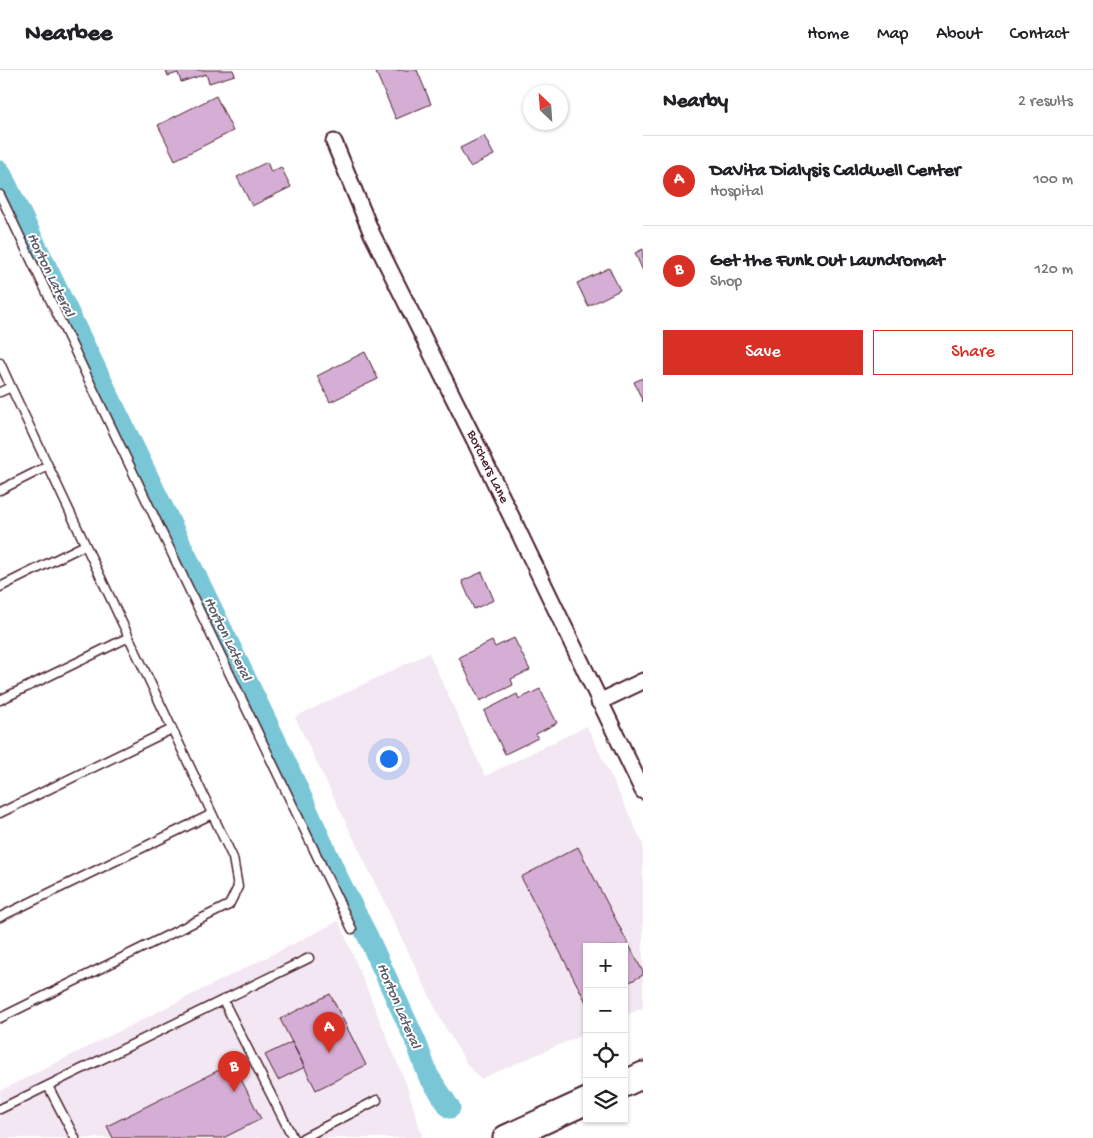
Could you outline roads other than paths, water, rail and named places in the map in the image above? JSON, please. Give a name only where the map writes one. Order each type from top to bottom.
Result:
[{"type":"main road","points":[[628,1082],[643,1075]]},
{"type":"main road","points":[[506,1138],[583,1103]]},
{"type":"street","name":"Borchers Lane","points":[[334,142],[372,234],[474,439],[643,791]]},
{"type":"street","points":[[599,702],[643,681]]},
{"type":"lane","points":[[0,196],[352,929]]},
{"type":"lane","points":[[0,363],[233,858],[238,887],[230,905],[0,1018]]},
{"type":"lane","points":[[0,392],[11,387]]},
{"type":"lane","points":[[0,490],[48,466]]},
{"type":"lane","points":[[0,587],[85,545]]},
{"type":"lane","points":[[0,700],[129,637]]},
{"type":"lane","points":[[0,813],[172,729]]},
{"type":"lane","points":[[0,917],[212,814]]},
{"type":"lane","points":[[0,1109],[309,958]]},
{"type":"lane","points":[[223,1000],[293,1138]]},
{"type":"lane","points":[[48,1086],[75,1138]]},
{"type":"lane","points":[[303,1138],[377,1100]]},
{"type":"waterway","name":"Horton Lateral","points":[[0,171],[279,747],[339,880],[368,937],[416,1042],[428,1075],[450,1108]]},
{"type":"place","name":"DaVita Dialysis Caldwell Center","points":[[329,1053]]},
{"type":"place","name":"Get the Funk Out Laundromat","points":[[234,1092]]}]
